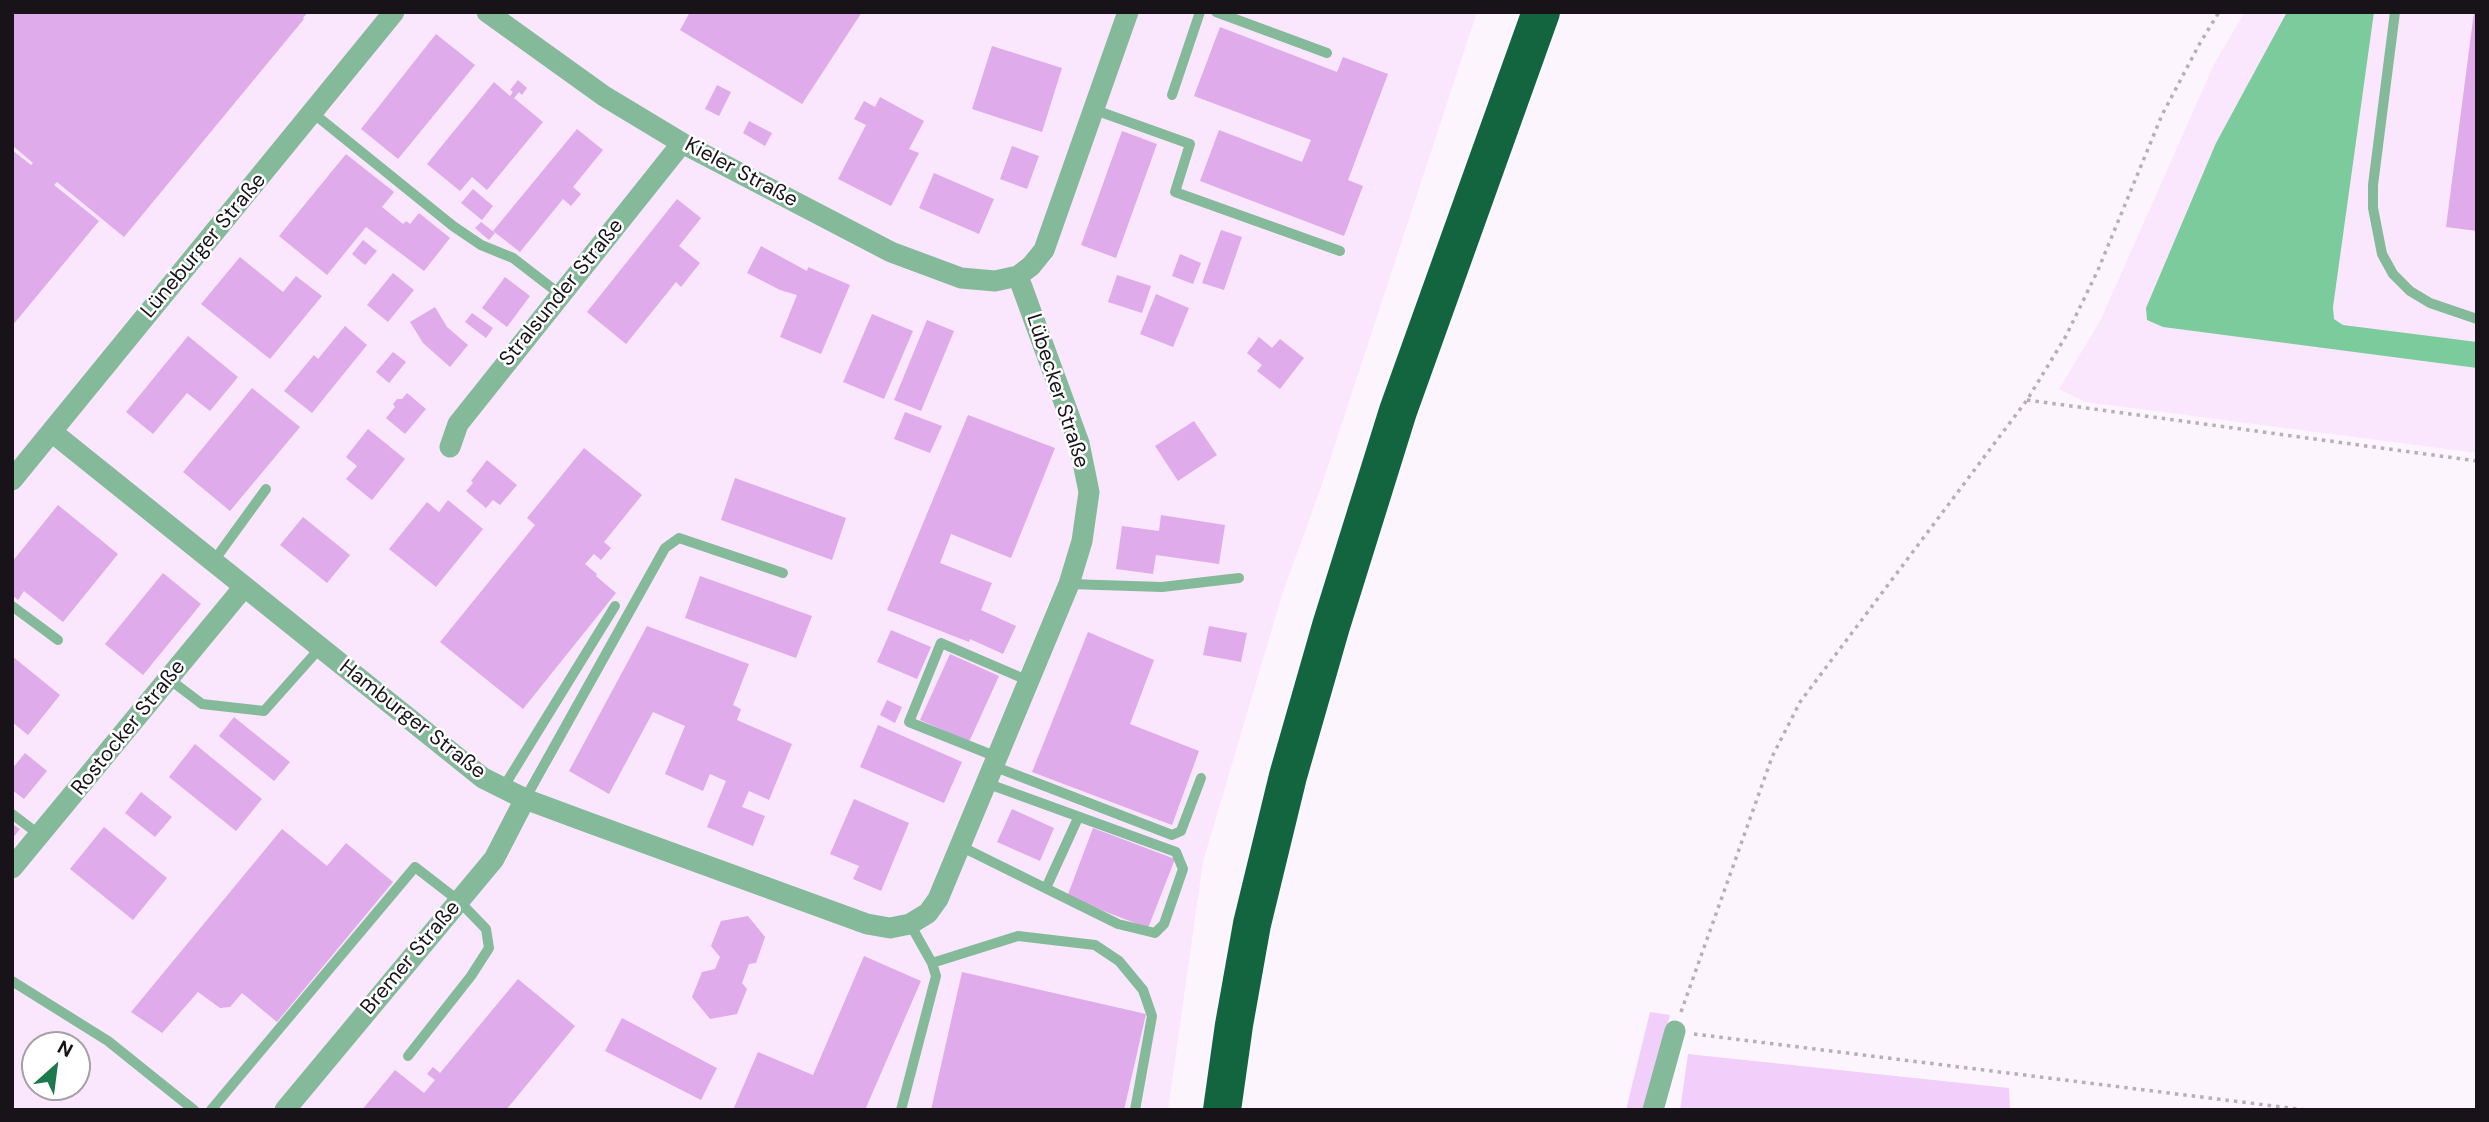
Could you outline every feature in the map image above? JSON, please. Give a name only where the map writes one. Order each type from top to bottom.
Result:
[{"type":"highway","points":[[1200,1110],[1232,920],[1265,772],[1302,637],[1389,371],[1514,12]]},
{"type":"highway","points":[[1222,1110],[1252,924],[1288,776],[1331,626],[1398,411],[1541,12]]},
{"type":"street","name":"Lüneburger Straße","points":[[12,480],[394,12]]},
{"type":"street","name":"Kieler Straße","points":[[487,12],[604,96],[682,142],[891,252],[961,278],[995,281],[1018,276]]},
{"type":"street","points":[[1018,276],[1031,266],[1044,250],[1128,12]]},
{"type":"street","name":"Stralsunder Straße","points":[[450,447],[458,424],[682,142]]},
{"type":"street","name":"Lübecker Straße","points":[[910,924],[928,913],[938,899],[1069,584],[1082,541],[1089,492],[1079,443],[1018,276]]},
{"type":"street","name":"Hamburger Straße","points":[[52,432],[483,778],[525,799],[867,924],[890,928],[910,924]]},
{"type":"street","name":"Rostocker Straße","points":[[12,868],[244,587]]},
{"type":"street","name":"Bremer Straße","points":[[285,1110],[494,859],[525,799]]},
{"type":"street","points":[[1653,1110],[1675,1031]]},
{"type":"lane","points":[[1172,95],[1200,12]]},
{"type":"lane","points":[[1216,12],[1327,53]]},
{"type":"lane","points":[[2395,12],[2372,185],[2372,208],[2382,254],[2393,274],[2410,291],[2430,303],[2477,319]]},
{"type":"lane","points":[[1095,110],[1190,144],[1175,192],[1340,251]]},
{"type":"lane","points":[[313,113],[453,226],[481,245],[513,258],[561,295]]},
{"type":"lane","points":[[213,562],[266,489]]},
{"type":"lane","points":[[525,799],[665,548],[679,538],[783,573]]},
{"type":"lane","points":[[1069,584],[1162,587],[1239,578]]},
{"type":"lane","points":[[12,606],[58,640]]},
{"type":"lane","points":[[503,788],[615,606]]},
{"type":"lane","points":[[960,846],[1118,924],[1155,933],[1164,925],[1183,869],[1176,852],[1078,818],[909,722],[941,643],[1029,681]]},
{"type":"lane","points":[[169,679],[202,704],[264,711],[320,648]]},
{"type":"lane","points":[[992,769],[1172,835],[1181,831],[1200,778]]},
{"type":"lane","points":[[12,814],[41,836]]},
{"type":"lane","points":[[1046,888],[1078,818]]},
{"type":"lane","points":[[211,1110],[415,867],[459,901],[486,929],[489,948],[471,976],[408,1056]]},
{"type":"lane","points":[[901,1110],[936,976],[932,963],[910,924]]},
{"type":"lane","points":[[932,963],[1018,936],[1095,945],[1119,961],[1143,990],[1152,1016],[1135,1110]]},
{"type":"lane","points":[[12,981],[108,1041],[194,1110]]},
{"type":"path","points":[[2219,12],[2162,116],[2082,303],[2027,400],[1800,702],[1772,757],[1675,1031],[2306,1110]]},
{"type":"path","points":[[2027,400],[2477,461]]},
{"type":"shaded area","points":[[12,12],[1477,12],[1321,487],[1282,595],[1203,862],[1168,1110],[12,1110]]},
{"type":"shaded area","points":[[2245,12],[2477,12],[2477,453],[2085,402],[2059,389],[2101,319],[2215,62]]},
{"type":"shaded area","points":[[2287,12],[2374,12],[2333,307],[2334,319],[2343,325],[2477,342],[2477,368],[2163,327],[2147,320],[2146,308],[2216,143]]},
{"type":"shaded area","points":[[1650,1012],[1670,1015],[1644,1110],[1626,1110]]},
{"type":"shaded area","points":[[1688,1054],[2009,1088],[2010,1110],[1680,1110]]},
{"type":"building","points":[[12,12],[308,12],[124,237],[57,182],[54,185],[99,221],[12,326],[12,150],[31,165],[33,163],[12,145]]},
{"type":"building","points":[[690,12],[862,12],[802,104],[680,30]]},
{"type":"building","points":[[2474,12],[2477,12],[2477,231],[2446,227]]},
{"type":"building","points":[[1220,27],[1337,72],[1343,57],[1388,74],[1348,180],[1363,186],[1344,236],[1200,181],[1219,130],[1302,162],[1311,140],[1194,96]]},
{"type":"building","points":[[436,34],[475,65],[398,159],[361,129]]},
{"type":"building","points":[[992,46],[1062,68],[1042,132],[972,109]]},
{"type":"building","points":[[518,80],[527,88],[522,95],[519,92],[514,98],[543,122],[487,190],[472,177],[460,191],[427,164],[494,82],[510,96],[513,92],[510,90]]},
{"type":"building","points":[[717,85],[731,92],[719,116],[705,109]]},
{"type":"building","points":[[880,97],[924,121],[909,149],[919,153],[891,206],[838,179],[866,125],[854,119],[864,101],[875,107]]},
{"type":"building","points":[[749,121],[772,133],[765,146],[743,133]]},
{"type":"building","points":[[577,129],[603,150],[573,187],[581,194],[571,206],[563,199],[520,252],[493,231]]},
{"type":"building","points":[[1122,131],[1157,144],[1116,258],[1081,245]]},
{"type":"building","points":[[1012,146],[1039,156],[1027,189],[1000,179]]},
{"type":"building","points":[[346,154],[394,192],[382,207],[403,224],[406,221],[410,224],[419,213],[450,238],[424,271],[366,227],[327,275],[279,236]]},
{"type":"building","points":[[934,173],[994,199],[979,234],[919,208]]},
{"type":"building","points":[[473,189],[493,206],[482,220],[461,203]]},
{"type":"building","points":[[677,199],[701,218],[679,246],[700,263],[681,287],[676,282],[626,344],[587,312]]},
{"type":"building","points":[[481,222],[495,233],[489,240],[475,228]]},
{"type":"building","points":[[1221,230],[1242,237],[1224,290],[1202,283]]},
{"type":"building","points":[[363,240],[377,251],[365,265],[352,254]]},
{"type":"building","points":[[761,246],[807,271],[808,267],[850,285],[821,354],[780,337],[797,295],[780,290],[747,273]]},
{"type":"building","points":[[1180,254],[1201,263],[1193,284],[1172,276]]},
{"type":"building","points":[[240,257],[283,292],[296,276],[322,296],[270,359],[201,304]]},
{"type":"building","points":[[393,273],[414,290],[388,322],[367,305]]},
{"type":"building","points":[[1117,275],[1151,286],[1142,313],[1108,302]]},
{"type":"building","points":[[505,277],[530,296],[507,327],[482,308]]},
{"type":"building","points":[[1156,294],[1189,308],[1173,347],[1140,334]]},
{"type":"building","points":[[435,307],[447,327],[468,345],[450,367],[423,343],[410,322]]},
{"type":"building","points":[[472,313],[493,328],[486,338],[465,322]]},
{"type":"building","points":[[872,314],[913,331],[884,399],[843,382]]},
{"type":"building","points":[[927,320],[954,331],[921,411],[894,400]]},
{"type":"building","points":[[345,326],[367,345],[312,413],[284,391],[314,355],[318,359]]},
{"type":"building","points":[[188,336],[238,377],[210,411],[187,393],[153,434],[126,412]]},
{"type":"building","points":[[1259,337],[1272,348],[1280,339],[1304,358],[1280,389],[1257,371],[1262,365],[1247,353]]},
{"type":"building","points":[[393,352],[406,362],[389,383],[376,372]]},
{"type":"building","points":[[252,388],[300,427],[230,511],[183,472]]},
{"type":"building","points":[[407,393],[426,409],[405,434],[386,418],[395,407],[393,404],[397,399],[402,399]]},
{"type":"building","points":[[905,412],[942,426],[930,453],[894,439]]},
{"type":"building","points":[[968,415],[1055,448],[1011,558],[951,534],[940,563],[992,583],[981,610],[1016,626],[1003,654],[970,639],[969,642],[887,610]]},
{"type":"building","points":[[1194,421],[1217,455],[1178,481],[1155,446]]},
{"type":"building","points":[[368,429],[405,459],[372,500],[346,479],[357,466],[346,457]]},
{"type":"building","points":[[584,448],[642,495],[604,542],[611,548],[601,560],[594,554],[585,564],[616,593],[523,709],[440,642],[535,525],[527,518]]},
{"type":"building","points":[[487,460],[517,485],[500,505],[493,500],[486,508],[466,491]]},
{"type":"building","points":[[735,478],[846,518],[832,560],[721,520]]},
{"type":"building","points":[[448,500],[483,529],[436,587],[389,549],[427,502],[439,512]]},
{"type":"building","points":[[58,505],[118,554],[63,622],[24,591],[18,600],[12,595],[12,562]]},
{"type":"building","points":[[1161,515],[1225,525],[1219,564],[1156,555],[1153,574],[1116,569],[1122,526],[1159,531]]},
{"type":"building","points":[[303,517],[350,555],[327,583],[280,545]]},
{"type":"building","points":[[163,573],[201,604],[143,675],[105,644]]},
{"type":"building","points":[[700,576],[812,616],[796,658],[685,618]]},
{"type":"building","points":[[647,626],[749,664],[733,705],[741,709],[737,720],[792,744],[769,800],[749,791],[742,807],[765,816],[753,846],[707,827],[726,781],[710,774],[703,791],[665,774],[685,726],[653,712],[609,794],[569,771]]},
{"type":"building","points":[[1209,626],[1247,633],[1241,662],[1203,655]]},
{"type":"building","points":[[891,630],[931,647],[917,679],[877,662]]},
{"type":"building","points":[[1088,632],[1154,660],[1130,724],[1199,751],[1172,825],[1032,772]]},
{"type":"building","points":[[950,654],[999,676],[969,742],[920,720]]},
{"type":"building","points":[[12,656],[60,695],[28,735],[12,722]]},
{"type":"building","points":[[887,700],[902,707],[895,723],[880,715]]},
{"type":"building","points":[[234,717],[290,762],[274,781],[219,736]]},
{"type":"building","points":[[878,725],[962,762],[944,803],[860,767]]},
{"type":"building","points":[[195,744],[262,799],[236,831],[169,777]]},
{"type":"building","points":[[25,753],[47,771],[24,799],[12,790],[12,769]]},
{"type":"building","points":[[141,792],[172,817],[155,837],[125,813]]},
{"type":"building","points":[[854,799],[909,823],[881,891],[853,879],[859,866],[830,854]]},
{"type":"building","points":[[1012,809],[1054,828],[1040,861],[997,842]]},
{"type":"building","points":[[12,824],[20,829],[12,839]]},
{"type":"building","points":[[104,827],[167,878],[133,920],[70,869]]},
{"type":"building","points":[[1093,828],[1175,859],[1148,928],[1067,897]]},
{"type":"building","points":[[282,829],[327,866],[346,843],[393,882],[277,1022],[242,993],[230,1007],[220,1008],[198,992],[162,1033],[131,1012]]},
{"type":"building","points":[[748,916],[765,937],[756,963],[749,964],[742,983],[747,989],[737,1014],[710,1019],[692,997],[702,972],[715,969],[720,957],[711,946],[721,921]]},
{"type":"building","points":[[864,956],[921,981],[865,1110],[733,1110],[758,1052],[813,1075]]},
{"type":"building","points":[[962,972],[1146,1014],[1124,1110],[931,1110]]},
{"type":"building","points":[[518,979],[575,1026],[506,1110],[362,1110],[395,1070],[424,1093],[435,1080],[427,1074],[433,1067],[440,1073]]},
{"type":"building","points":[[622,1018],[717,1068],[701,1100],[605,1051]]}]
